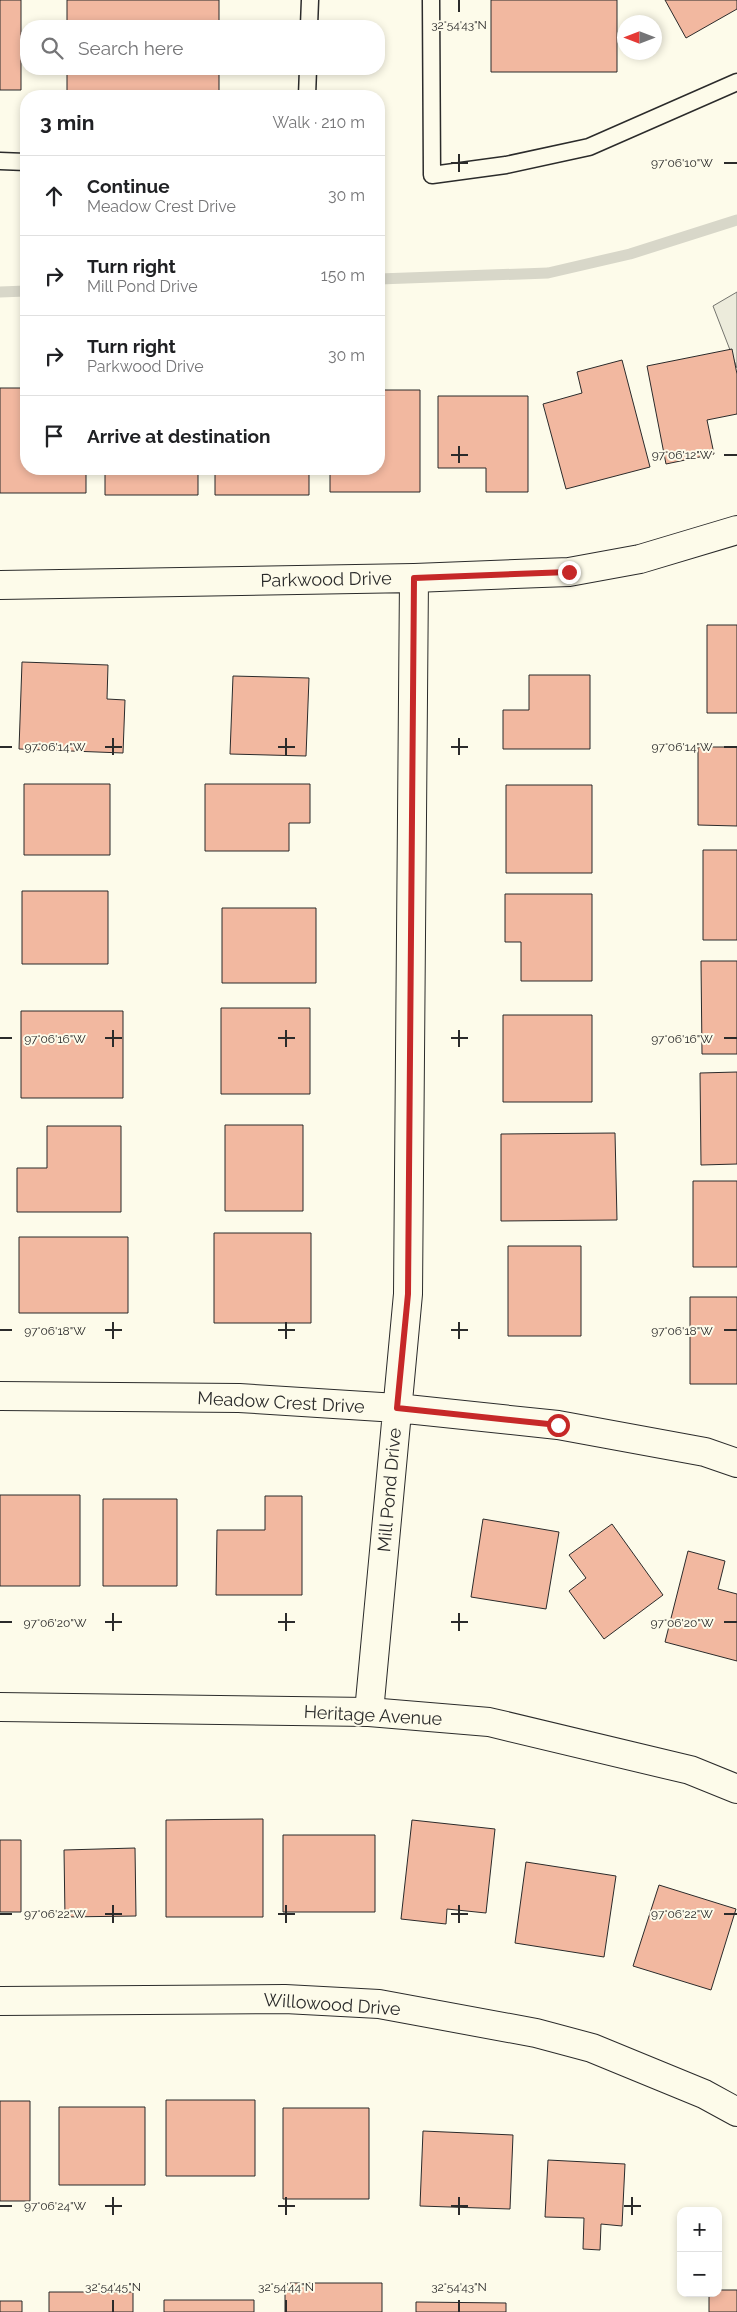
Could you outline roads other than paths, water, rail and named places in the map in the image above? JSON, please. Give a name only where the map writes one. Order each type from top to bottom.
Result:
[{"type":"street","name":"Parkwood Drive","points":[[0,585],[414,578],[569,572],[640,559],[737,530]]},
{"type":"street","name":"Mill Pond Drive","points":[[369,1712],[408,1294],[414,578]]},
{"type":"street","name":"Meadow Crest Drive","points":[[0,1396],[239,1398],[397,1408],[558,1425],[705,1452],[737,1463]]},
{"type":"street","name":"Heritage Avenue","points":[[0,1707],[369,1712],[489,1722],[690,1770],[737,1789]]},
{"type":"street","name":"Willowood Drive","points":[[0,2001],[285,1999],[379,2004],[536,2033],[592,2048],[704,2094],[737,2112]]},
{"type":"lane","points":[[309,20],[310,0]]},
{"type":"lane","points":[[431,0],[432,174],[506,165],[589,147],[737,82]]},
{"type":"lane","points":[[307,90],[308,75]]},
{"type":"lane","points":[[0,161],[20,162]]},
{"type":"waterway","points":[[385,279],[548,273],[630,254],[737,220]]},
{"type":"waterway","points":[[0,292],[20,291]]}]
